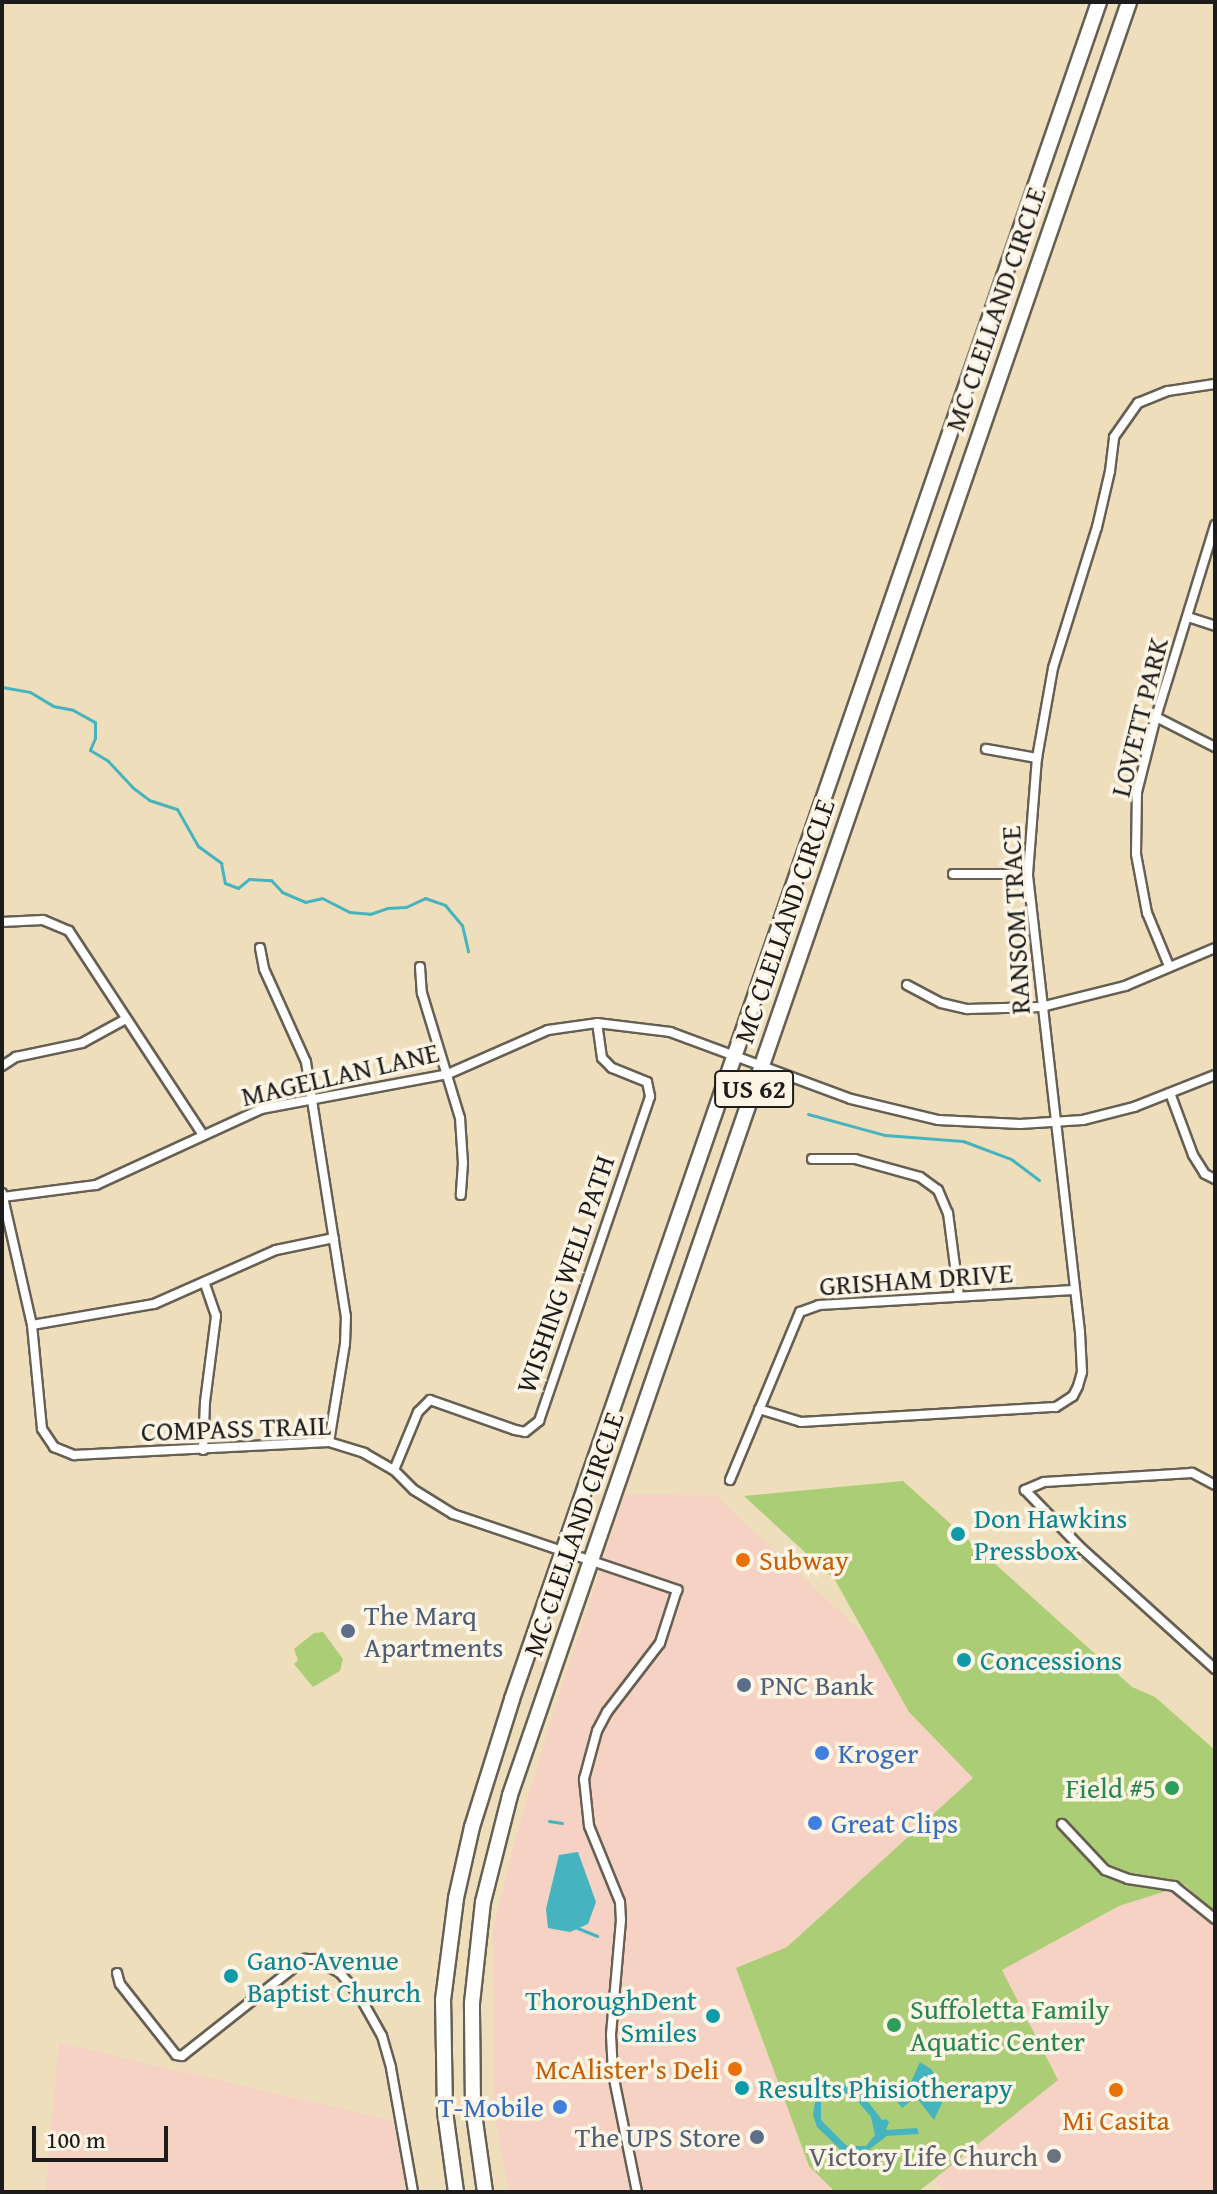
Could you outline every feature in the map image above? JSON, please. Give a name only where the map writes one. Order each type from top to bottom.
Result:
[{"type":"highway","name":"MC CLELLAND CIRCLE","points":[[456,2192],[445,2112],[442,2049],[444,1979],[456,1898],[478,1804],[1099,2]]},
{"type":"highway","name":"MC CLELLAND CIRCLE","points":[[485,2192],[471,2077],[472,2003],[478,1934],[507,1805],[1129,2]]},
{"type":"street","name":"RANSOM TRACE","points":[[759,1409],[801,1422],[1056,1407],[1073,1396],[1078,1386],[1082,1372],[1074,1290],[1028,874],[1037,758],[1053,668],[1097,527],[1114,437],[1138,403],[1168,391],[1215,384]]},
{"type":"street","name":"LOVETT PARK","points":[[1169,966],[1147,913],[1136,854],[1137,792],[1156,717],[1215,525]]},
{"type":"street","points":[[1188,617],[1215,626]]},
{"type":"street","points":[[1156,717],[1215,747]]},
{"type":"street","points":[[986,749],[1037,758]]},
{"type":"street","points":[[953,874],[1028,874]]},
{"type":"street","points":[[2,922],[43,920],[69,931],[203,1135]]},
{"type":"street","points":[[260,948],[264,969],[306,1062],[346,1316],[345,1344],[329,1442]]},
{"type":"street","points":[[907,985],[941,1003],[967,1009],[1041,1007],[1125,986],[1215,948]]},
{"type":"street","points":[[420,967],[422,993],[460,1118],[461,1195]]},
{"type":"street","points":[[2,1066],[16,1057],[82,1043],[126,1019]]},
{"type":"street","name":"MAGELLAN LANE","points":[[2,1195],[96,1185],[261,1109],[448,1074],[548,1030],[597,1023],[670,1032],[896,1113],[982,1123],[1083,1120],[1134,1107],[1215,1075]]},
{"type":"street","name":"WISHING WELL PATH","points":[[394,1470],[418,1412],[430,1400],[525,1432],[539,1421],[650,1096],[647,1082],[612,1068],[602,1058],[597,1023]]},
{"type":"street","points":[[1170,1093],[1193,1155],[1205,1174],[1215,1179]]},
{"type":"street","points":[[812,1159],[855,1159],[920,1177],[938,1190],[948,1213],[959,1296]]},
{"type":"street","points":[[2,1195],[32,1325],[154,1304],[276,1250],[334,1238]]},
{"type":"street","points":[[203,1450],[205,1402],[216,1316],[204,1282]]},
{"type":"street","name":"GRISHAM DRIVE","points":[[730,1480],[800,1312],[819,1305],[1074,1290]]},
{"type":"street","name":"COMPASS TRAIL","points":[[32,1325],[42,1429],[54,1447],[74,1455],[329,1442],[364,1453],[394,1470],[423,1496],[453,1514],[677,1590],[660,1643],[602,1722],[587,1757],[584,1779],[589,1826],[620,1902],[611,2035],[613,2074],[637,2192]]},
{"type":"street","points":[[1215,1485],[1192,1473],[1044,1482],[1025,1490],[1080,1547],[1215,1669]]},
{"type":"street","points":[[1062,1824],[1105,1870],[1128,1879],[1174,1886],[1215,1919]]},
{"type":"street","points":[[117,1973],[120,1984],[176,2055],[182,2056],[305,1959],[315,1959],[340,1973],[359,1995],[382,2036],[391,2068],[413,2192]]},
{"type":"shaded area","points":[[625,1494],[716,1496],[866,1636],[909,1712],[974,1778],[787,1947],[736,1968],[809,2166],[835,2192],[509,2192],[495,2116],[493,1931],[517,1834],[549,1727]]},
{"type":"shaded area","points":[[1185,1885],[1215,1912],[1215,2192],[946,2192],[933,2180],[1058,2080],[1002,1970],[1119,1906]]},
{"type":"shaded area","points":[[59,2043],[393,2121],[407,2192],[63,2192],[46,2188]]},
{"type":"green space","points":[[903,1481],[1132,1687],[1155,1697],[1215,1750],[1215,1912],[1185,1885],[1119,1906],[1002,1970],[1058,2080],[918,2192],[835,2192],[809,2166],[736,1968],[787,1947],[973,1778],[909,1712],[835,1580],[744,1496]]},
{"type":"green space","points":[[323,1632],[343,1659],[340,1671],[313,1687],[294,1664],[298,1660],[294,1649],[314,1633]]},
{"type":"water","points":[[578,1852],[596,1902],[588,1924],[570,1932],[548,1928],[546,1909],[559,1855]]},
{"type":"water","points":[[920,2062],[931,2069],[941,2083],[942,2103],[934,2120],[916,2097],[902,2108],[893,2096],[911,2082]]},
{"type":"water","points":[[840,2082],[862,2094],[882,2120],[889,2122],[886,2130],[917,2128],[919,2134],[887,2136],[862,2155],[843,2152],[817,2127],[813,2115],[817,2089],[826,2083]],"holes":[[[835,2088],[855,2098],[871,2117],[875,2135],[866,2146],[847,2146],[821,2120],[821,2098]]]},
{"type":"waterway","points":[[2,687],[30,692],[53,706],[73,710],[95,722],[95,738],[90,750],[108,761],[149,800],[177,809],[198,846],[221,863],[225,883],[238,888],[249,879],[271,880],[282,892],[305,902],[322,898],[349,912],[370,914],[387,908],[406,907],[425,898],[445,905],[462,925],[468,951]]},
{"type":"waterway","points":[[808,1114],[885,1135],[963,1141],[1011,1159],[1039,1180]]},
{"type":"waterway","points":[[549,1821],[562,1823]]},
{"type":"waterway","points":[[575,1927],[597,1936]]},
{"type":"place","name":"Don Hawkins Pressbox","points":[[958,1534]]},
{"type":"place","name":"Subway","points":[[743,1560]]},
{"type":"place","name":"The Marq Apartments","points":[[348,1631]]},
{"type":"place","name":"Concessions","points":[[964,1660]]},
{"type":"place","name":"PNC Bank","points":[[744,1685]]},
{"type":"place","name":"Kroger","points":[[822,1753]]},
{"type":"place","name":"Field #5","points":[[1172,1788]]},
{"type":"place","name":"Great Clips","points":[[815,1823]]},
{"type":"place","name":"Gano Avenue Baptist Church","points":[[231,1976]]},
{"type":"place","name":"ThoroughDent Smiles","points":[[713,2016]]},
{"type":"place","name":"Suffoletta Family Aquatic Center","points":[[894,2025]]},
{"type":"place","name":"McAlister's Deli","points":[[735,2069]]},
{"type":"place","name":"Results Phisiotherapy","points":[[742,2088]]},
{"type":"place","name":"Mi Casita","points":[[1116,2090]]},
{"type":"place","name":"T-Mobile","points":[[560,2107]]},
{"type":"place","name":"The UPS Store","points":[[757,2137]]},
{"type":"place","name":"Victory Life Church","points":[[1054,2156]]}]
